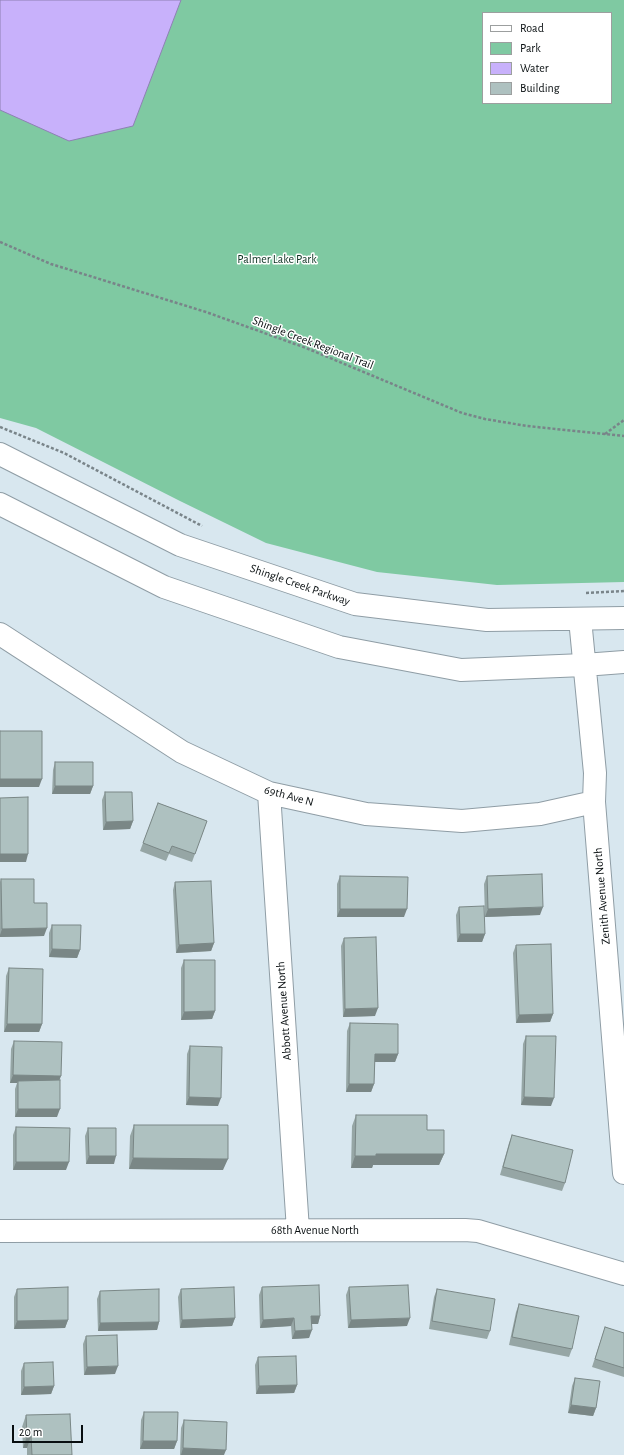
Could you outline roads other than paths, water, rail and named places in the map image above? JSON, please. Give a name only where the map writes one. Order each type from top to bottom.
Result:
[{"type":"street","name":"Shingle Creek Parkway","points":[[0,454],[180,545],[355,604],[487,620],[624,618]]},
{"type":"street","points":[[0,504],[164,587],[339,647],[461,670],[624,662]]},
{"type":"street","name":"Zenith Avenue North","points":[[580,619],[595,774],[594,802],[624,1173]]},
{"type":"street","name":"69th Ave N","points":[[0,634],[182,752],[270,792],[366,814],[462,821],[540,814],[594,802]]},
{"type":"street","name":"Abbott Avenue North","points":[[270,792],[298,1230]]},
{"type":"street","name":"68th Avenue North","points":[[0,1231],[465,1230],[478,1231],[624,1274]]},
{"type":"water","points":[[0,0],[181,0],[133,126],[69,141],[0,110]]},
{"type":"park label","name":"Palmer Lake Park","points":[[277,259]]}]
